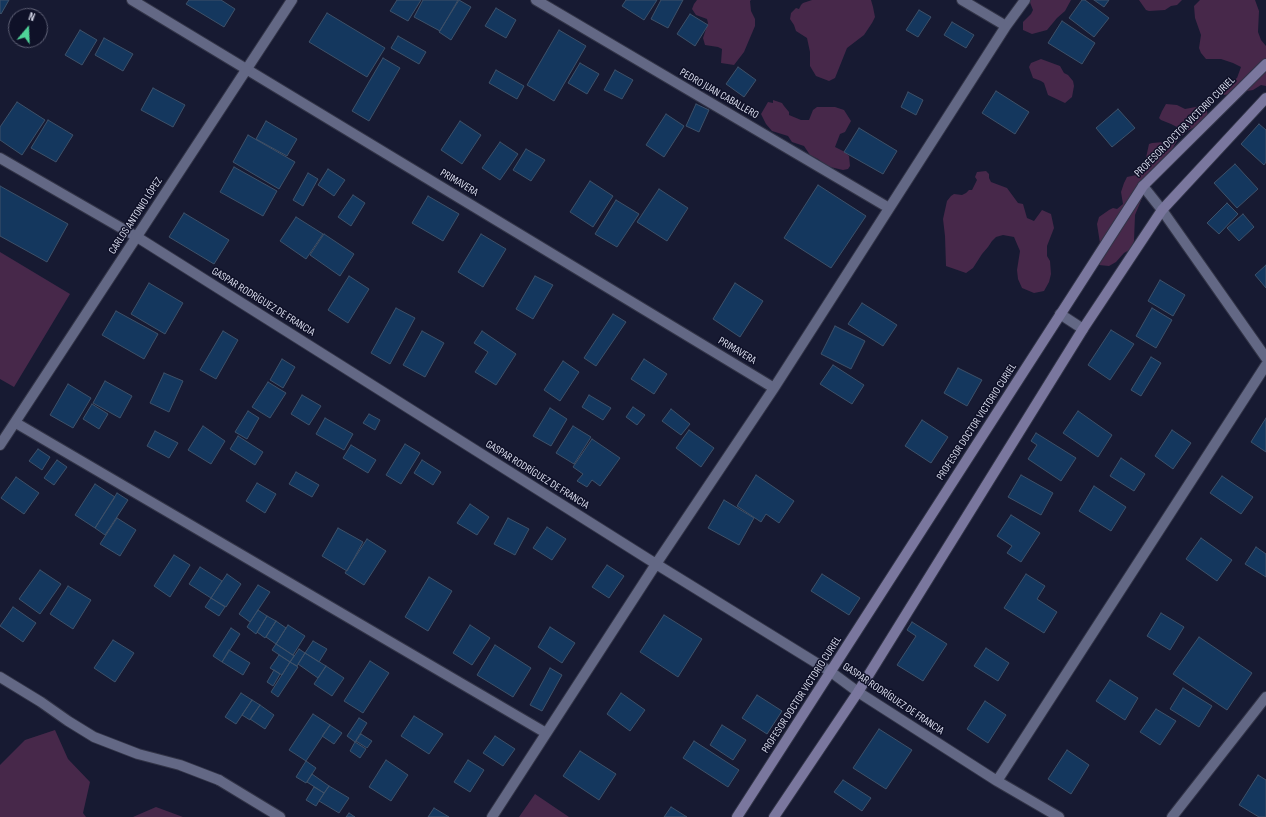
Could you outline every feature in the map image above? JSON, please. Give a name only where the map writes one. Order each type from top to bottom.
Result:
[{"type":"main road","name":"PROFESOR DOCTOR VICTORIO CURIEL","points":[[737,817],[1142,186],[1266,64]]},
{"type":"main road","points":[[774,817],[858,692],[1083,329],[1162,210],[1266,98]]},
{"type":"street","name":"PRIMAVERA","points":[[132,0],[774,388]]},
{"type":"street","name":"CARLOS ANTONIO LÓPEZ","points":[[0,445],[16,423],[246,68],[292,0]]},
{"type":"street","name":"PEDRO JUAN CABALLERO","points":[[536,0],[889,208]]},
{"type":"street","points":[[962,0],[1006,26]]},
{"type":"street","points":[[492,817],[656,564],[774,388],[1006,26],[1025,0]]},
{"type":"street","name":"GASPAR RODRÍGUEZ DE FRANCIA","points":[[0,158],[137,237],[656,564],[831,672],[858,692],[997,780],[1059,817]]},
{"type":"street","points":[[1142,186],[1162,210],[1266,358]]},
{"type":"street","points":[[1060,314],[1083,329]]},
{"type":"street","points":[[997,780],[1266,365]]},
{"type":"street","points":[[16,423],[546,734]]},
{"type":"street","points":[[0,677],[34,697],[94,737],[138,754],[180,765],[219,780],[280,817]]},
{"type":"street","points":[[1172,817],[1266,697]]},
{"type":"shaded area","points":[[697,0],[751,0],[751,11],[755,19],[755,26],[744,52],[734,65],[721,63],[722,49],[705,45],[703,38],[708,23],[707,19],[696,15],[692,9]]},
{"type":"shaded area","points":[[812,0],[871,0],[873,7],[875,17],[872,23],[864,35],[847,48],[835,78],[829,81],[816,76],[810,66],[810,52],[807,38],[796,31],[790,19],[791,13],[796,8],[799,9],[803,3]]},
{"type":"shaded area","points":[[1029,0],[1071,0],[1065,11],[1047,30],[1032,34],[1023,30],[1023,22],[1033,10]]},
{"type":"shaded area","points":[[1139,0],[1182,0],[1177,5],[1171,6],[1165,10],[1149,11],[1146,10]]},
{"type":"shaded area","points":[[1200,0],[1255,0],[1259,11],[1258,32],[1261,40],[1266,46],[1266,86],[1261,85],[1253,90],[1224,95],[1218,94],[1224,86],[1237,78],[1241,67],[1221,59],[1206,59],[1201,53],[1199,48],[1201,35],[1195,18],[1194,6]]},
{"type":"shaded area","points":[[1041,59],[1060,66],[1064,73],[1073,81],[1074,86],[1072,97],[1065,103],[1048,95],[1044,83],[1033,78],[1029,67],[1031,63]]},
{"type":"shaded area","points":[[773,100],[782,103],[789,112],[789,115],[801,120],[809,120],[813,110],[817,107],[835,107],[844,110],[851,121],[845,132],[840,134],[835,147],[845,152],[849,156],[850,166],[848,169],[843,170],[826,166],[818,159],[810,155],[804,146],[792,142],[788,136],[772,131],[766,124],[761,114],[768,102],[773,103]]},
{"type":"shaded area","points":[[1166,104],[1177,105],[1185,109],[1206,105],[1208,117],[1178,139],[1169,155],[1158,163],[1154,169],[1135,215],[1134,241],[1131,249],[1109,266],[1099,265],[1102,256],[1097,224],[1099,217],[1113,208],[1117,209],[1123,204],[1121,192],[1124,183],[1127,177],[1136,175],[1144,167],[1149,144],[1164,142],[1170,137],[1177,127],[1159,118]]},
{"type":"shaded area","points":[[986,171],[989,174],[991,182],[1007,188],[1018,203],[1023,204],[1027,218],[1034,221],[1042,210],[1051,214],[1054,228],[1047,246],[1047,256],[1050,261],[1051,274],[1044,291],[1034,293],[1022,288],[1018,279],[1017,270],[1020,251],[1014,237],[1003,235],[996,237],[973,268],[966,273],[946,266],[943,219],[947,201],[954,194],[962,195],[969,190],[972,190],[977,180],[975,177],[977,172]]},
{"type":"shaded area","points":[[0,252],[70,294],[14,387],[0,379]]},
{"type":"shaded area","points":[[55,730],[68,759],[90,782],[83,813],[86,817],[0,817],[0,765],[25,740]]},
{"type":"shaded area","points":[[535,794],[569,817],[519,817]]},
{"type":"shaded area","points":[[156,807],[183,817],[133,817]]},
{"type":"building","points":[[0,0],[9,0],[1,14],[0,13]]},
{"type":"building","points":[[189,0],[221,0],[235,9],[224,27],[186,4]]},
{"type":"building","points":[[397,0],[421,0],[408,21],[390,11]]},
{"type":"building","points":[[423,0],[458,0],[440,31],[414,17]]},
{"type":"building","points":[[459,0],[471,7],[451,40],[439,32]]},
{"type":"building","points":[[626,0],[657,0],[644,20],[622,6]]},
{"type":"building","points":[[661,0],[683,0],[668,28],[651,19]]},
{"type":"building","points":[[1082,0],[1085,0],[1109,18],[1094,37],[1069,18]]},
{"type":"building","points":[[1094,0],[1109,0],[1104,7]]},
{"type":"building","points":[[496,8],[516,20],[506,38],[485,26]]},
{"type":"building","points":[[919,10],[931,17],[918,37],[906,30]]},
{"type":"building","points":[[327,13],[385,48],[367,77],[309,42]]},
{"type":"building","points":[[690,14],[708,25],[695,46],[677,34]]},
{"type":"building","points":[[1062,21],[1095,43],[1082,64],[1048,43]]},
{"type":"building","points":[[952,22],[974,35],[966,48],[944,35]]},
{"type":"building","points":[[80,30],[97,40],[82,65],[65,55]]},
{"type":"building","points":[[559,30],[586,46],[554,101],[527,85]]},
{"type":"building","points":[[398,36],[426,52],[419,64],[391,48]]},
{"type":"building","points":[[104,38],[133,54],[123,71],[95,55]]},
{"type":"building","points":[[383,58],[400,68],[369,121],[352,111]]},
{"type":"building","points":[[580,63],[599,74],[587,94],[568,83]]},
{"type":"building","points":[[738,67],[756,80],[744,97],[726,84]]},
{"type":"building","points":[[496,70],[524,86],[517,99],[489,83]]},
{"type":"building","points":[[615,70],[633,80],[622,99],[604,90]]},
{"type":"building","points":[[153,88],[185,105],[173,127],[141,110]]},
{"type":"building","points":[[996,91],[1029,112],[1015,134],[982,113]]},
{"type":"building","points":[[908,92],[923,100],[916,115],[901,107]]},
{"type":"building","points":[[17,102],[45,120],[22,155],[0,140],[0,127]]},
{"type":"building","points":[[696,104],[709,110],[699,132],[686,126]]},
{"type":"building","points":[[1118,109],[1135,128],[1112,147],[1096,128]]},
{"type":"building","points":[[666,114],[684,126],[664,157],[646,145]]},
{"type":"building","points":[[48,120],[73,135],[56,162],[31,148]]},
{"type":"building","points":[[266,121],[297,139],[287,156],[256,139]]},
{"type":"building","points":[[460,121],[481,135],[462,164],[441,150]]},
{"type":"building","points":[[1259,124],[1266,130],[1266,162],[1264,165],[1241,144]]},
{"type":"building","points":[[859,128],[897,151],[883,174],[844,152]]},
{"type":"building","points":[[248,135],[295,162],[279,189],[233,162]]},
{"type":"building","points":[[500,142],[518,154],[500,180],[482,168]]},
{"type":"building","points":[[526,149],[545,160],[531,181],[513,170]]},
{"type":"building","points":[[1235,164],[1258,189],[1237,208],[1214,183]]},
{"type":"building","points":[[234,167],[277,191],[263,216],[220,192]]},
{"type":"building","points":[[328,169],[345,180],[334,196],[318,185]]},
{"type":"building","points":[[308,173],[318,179],[303,206],[293,200]]},
{"type":"building","points":[[590,181],[613,196],[593,227],[570,212]]},
{"type":"building","points":[[818,185],[866,216],[831,268],[784,238]]},
{"type":"building","points":[[0,186],[68,224],[47,262],[0,236]]},
{"type":"building","points":[[659,189],[688,208],[667,241],[637,222]]},
{"type":"building","points":[[353,195],[365,203],[351,226],[338,217]]},
{"type":"building","points":[[428,196],[459,214],[443,241],[412,223]]},
{"type":"building","points":[[616,200],[639,214],[617,247],[595,234]]},
{"type":"building","points":[[1227,203],[1238,214],[1219,234],[1207,223]]},
{"type":"building","points":[[184,213],[229,240],[214,264],[169,237]]},
{"type":"building","points":[[1243,214],[1254,227],[1239,241],[1227,228]]},
{"type":"building","points":[[296,217],[323,234],[306,259],[280,241]]},
{"type":"building","points":[[324,234],[354,254],[340,276],[310,255]]},
{"type":"building","points":[[481,234],[506,249],[483,287],[458,272]]},
{"type":"building","points":[[1266,265],[1266,288],[1255,275]]},
{"type":"building","points":[[349,276],[369,289],[348,323],[328,310]]},
{"type":"building","points":[[535,276],[553,285],[533,319],[516,309]]},
{"type":"building","points":[[1160,280],[1185,295],[1173,316],[1148,301]]},
{"type":"building","points":[[149,283],[183,303],[165,334],[131,314]]},
{"type":"building","points":[[735,283],[763,301],[740,337],[713,319]]},
{"type":"building","points":[[862,303],[897,325],[883,346],[848,324]]},
{"type":"building","points":[[396,308],[415,318],[390,364],[371,353]]},
{"type":"building","points":[[1152,308],[1172,320],[1156,348],[1136,336]]},
{"type":"building","points":[[116,311],[158,334],[144,359],[102,335]]},
{"type":"building","points":[[613,314],[626,322],[596,366],[584,358]]},
{"type":"building","points":[[835,326],[865,341],[851,369],[821,354]]},
{"type":"building","points":[[1111,330],[1134,344],[1110,380],[1088,365]]},
{"type":"building","points":[[223,331],[238,340],[216,379],[200,370]]},
{"type":"building","points":[[422,331],[444,343],[425,377],[403,365]]},
{"type":"building","points":[[482,331],[516,354],[496,385],[475,372],[488,352],[474,343]]},
{"type":"building","points":[[1151,357],[1161,363],[1141,396],[1131,390]]},
{"type":"building","points":[[282,359],[295,367],[283,388],[270,380]]},
{"type":"building","points":[[644,359],[667,374],[654,394],[631,379]]},
{"type":"building","points":[[563,361],[579,372],[560,401],[544,390]]},
{"type":"building","points":[[833,365],[864,385],[852,404],[820,384]]},
{"type":"building","points":[[958,368],[982,380],[967,406],[944,393]]},
{"type":"building","points":[[164,373],[183,381],[169,412],[150,403]]},
{"type":"building","points":[[105,381],[132,396],[120,418],[93,403]]},
{"type":"building","points":[[268,382],[286,393],[270,418],[252,407]]},
{"type":"building","points":[[68,384],[91,398],[73,428],[50,415]]},
{"type":"building","points":[[302,395],[321,406],[309,425],[291,414]]},
{"type":"building","points":[[589,395],[611,408],[603,420],[582,407]]},
{"type":"building","points":[[92,404],[108,414],[99,429],[83,419]]},
{"type":"building","points":[[633,407],[645,415],[637,425],[626,417]]},
{"type":"building","points":[[550,408],[567,419],[551,446],[533,436]]},
{"type":"building","points":[[671,409],[690,424],[681,435],[662,421]]},
{"type":"building","points":[[248,411],[259,418],[247,439],[235,432]]},
{"type":"building","points":[[1078,411],[1112,435],[1098,457],[1063,433]]},
{"type":"building","points":[[369,414],[380,420],[375,430],[363,423]]},
{"type":"building","points":[[325,418],[353,434],[344,450],[316,434]]},
{"type":"building","points":[[1266,418],[1266,452],[1251,442]]},
{"type":"building","points":[[922,420],[948,437],[931,463],[905,446]]},
{"type":"building","points":[[203,426],[225,441],[211,464],[188,450]]},
{"type":"building","points":[[573,426],[591,437],[574,464],[556,453]]},
{"type":"building","points":[[689,430],[714,448],[701,467],[676,448]]},
{"type":"building","points":[[1172,430],[1191,443],[1173,469],[1155,456]]},
{"type":"building","points":[[155,431],[178,443],[169,458],[147,446]]},
{"type":"building","points":[[1036,433],[1076,458],[1061,481],[1028,459],[1037,445],[1031,441]]},
{"type":"building","points":[[238,436],[263,452],[255,465],[230,449]]},
{"type":"building","points":[[592,439],[620,458],[600,486],[592,480],[587,487],[577,481],[583,474],[573,467]]},
{"type":"building","points":[[405,444],[420,453],[401,484],[386,475]]},
{"type":"building","points":[[351,445],[376,460],[368,473],[343,458]]},
{"type":"building","points":[[38,449],[50,457],[42,470],[29,461]]},
{"type":"building","points":[[1121,458],[1145,474],[1134,491],[1110,476]]},
{"type":"building","points":[[57,460],[67,467],[54,485],[44,478]]},
{"type":"building","points":[[422,460],[441,472],[433,485],[414,473]]},
{"type":"building","points":[[296,472],[319,485],[312,497],[289,484]]},
{"type":"building","points":[[756,475],[794,501],[779,523],[766,514],[761,522],[737,506]]},
{"type":"building","points":[[1021,475],[1053,493],[1041,515],[1008,497]]},
{"type":"building","points":[[1222,476],[1253,497],[1241,514],[1210,493]]},
{"type":"building","points":[[16,477],[39,493],[24,514],[1,498]]},
{"type":"building","points":[[257,483],[276,494],[265,513],[246,501]]},
{"type":"building","points":[[95,484],[115,497],[95,528],[75,515]]},
{"type":"building","points":[[1094,486],[1126,507],[1111,531],[1079,511]]},
{"type":"building","points":[[117,493],[128,500],[105,535],[95,528]]},
{"type":"building","points":[[724,500],[754,518],[739,545],[708,528]]},
{"type":"building","points":[[470,504],[489,517],[477,535],[457,523]]},
{"type":"building","points":[[1011,515],[1040,533],[1021,562],[1007,553],[1012,546],[997,536]]},
{"type":"building","points":[[117,518],[136,530],[120,556],[100,544]]},
{"type":"building","points":[[508,518],[529,529],[515,555],[494,544]]},
{"type":"building","points":[[547,527],[566,539],[552,560],[533,548]]},
{"type":"building","points":[[338,528],[363,542],[347,571],[322,556]]},
{"type":"building","points":[[1201,538],[1232,560],[1217,581],[1186,559]]},
{"type":"building","points":[[367,539],[386,551],[364,585],[345,573]]},
{"type":"building","points":[[1256,547],[1266,554],[1266,577],[1245,564]]},
{"type":"building","points":[[174,555],[190,565],[170,597],[154,586]]},
{"type":"building","points":[[607,565],[624,576],[609,598],[592,587]]},
{"type":"building","points":[[200,567],[222,581],[211,598],[189,584]]},
{"type":"building","points":[[40,570],[61,584],[40,614],[19,599]]},
{"type":"building","points":[[227,574],[241,584],[226,607],[211,598]]},
{"type":"building","points":[[822,574],[860,598],[849,615],[811,591]]},
{"type":"building","points":[[1026,574],[1045,586],[1037,599],[1057,612],[1044,633],[1004,608]]},
{"type":"building","points":[[429,577],[452,591],[428,631],[405,617]]},
{"type":"building","points":[[258,585],[270,592],[250,622],[239,614]]},
{"type":"building","points":[[68,586],[91,600],[73,629],[50,614]]},
{"type":"building","points":[[211,598],[225,607],[219,616],[205,607]]},
{"type":"building","points":[[13,607],[36,623],[23,642],[0,626]]},
{"type":"building","points":[[258,610],[267,616],[256,634],[247,627]]},
{"type":"building","points":[[1161,613],[1184,627],[1170,650],[1147,636]]},
{"type":"building","points":[[664,615],[702,639],[678,677],[640,652]]},
{"type":"building","points":[[267,616],[276,621],[265,638],[257,632]]},
{"type":"building","points":[[276,621],[286,628],[276,644],[266,637]]},
{"type":"building","points":[[912,622],[947,644],[923,681],[897,665],[916,636],[907,630]]},
{"type":"building","points":[[288,625],[305,636],[293,655],[276,644]]},
{"type":"building","points":[[470,625],[490,638],[472,665],[453,653]]},
{"type":"building","points":[[550,627],[575,643],[562,663],[538,647]]},
{"type":"building","points":[[231,628],[240,634],[222,662],[213,656]]},
{"type":"building","points":[[1199,637],[1252,673],[1227,710],[1173,674]]},
{"type":"building","points":[[113,640],[134,653],[115,682],[94,668]]},
{"type":"building","points":[[313,641],[327,649],[319,662],[305,653]]},
{"type":"building","points":[[276,644],[294,656],[290,662],[272,650]]},
{"type":"building","points":[[495,645],[531,668],[513,697],[477,675]]},
{"type":"building","points":[[986,648],[1009,663],[998,681],[974,666]]},
{"type":"building","points":[[299,649],[305,653],[297,666],[290,662]]},
{"type":"building","points":[[229,650],[250,663],[243,675],[222,662]]},
{"type":"building","points":[[305,653],[326,666],[318,678],[298,664]]},
{"type":"building","points":[[279,655],[290,662],[282,675],[270,668]]},
{"type":"building","points":[[370,661],[389,673],[363,713],[344,701]]},
{"type":"building","points":[[290,662],[298,667],[278,697],[271,692]]},
{"type":"building","points":[[326,666],[344,678],[332,696],[314,684]]},
{"type":"building","points":[[550,668],[562,675],[542,711],[530,705]]},
{"type":"building","points":[[274,670],[280,674],[273,686],[267,682]]},
{"type":"building","points":[[1110,680],[1138,698],[1125,720],[1096,701]]},
{"type":"building","points":[[1183,688],[1212,706],[1199,727],[1170,709]]},
{"type":"building","points":[[241,693],[252,700],[236,724],[225,717]]},
{"type":"building","points":[[621,693],[645,710],[630,731],[607,714]]},
{"type":"building","points":[[757,695],[782,711],[767,734],[742,718]]},
{"type":"building","points":[[252,700],[260,705],[250,720],[242,715]]},
{"type":"building","points":[[985,701],[1006,715],[988,743],[967,729]]},
{"type":"building","points":[[260,705],[274,715],[265,729],[250,719]]},
{"type":"building","points":[[1156,709],[1176,721],[1160,745],[1140,732]]},
{"type":"building","points":[[313,714],[330,725],[306,761],[289,750]]},
{"type":"building","points":[[414,716],[443,734],[429,754],[401,736]]},
{"type":"building","points":[[359,718],[367,723],[355,742],[347,736]]},
{"type":"building","points":[[330,725],[342,733],[334,744],[322,736]]},
{"type":"building","points":[[722,725],[746,740],[733,760],[710,745]]},
{"type":"building","points":[[879,729],[912,750],[886,789],[853,768]]},
{"type":"building","points":[[361,734],[372,741],[367,748],[356,741]]},
{"type":"building","points":[[495,736],[515,749],[503,766],[483,753]]},
{"type":"building","points":[[694,741],[739,770],[728,787],[683,758]]},
{"type":"building","points":[[355,742],[366,749],[360,758],[350,751]]},
{"type":"building","points":[[1067,750],[1089,765],[1071,794],[1048,779]]},
{"type":"building","points":[[580,751],[616,774],[599,800],[563,776]]},
{"type":"building","points":[[386,760],[408,775],[391,801],[369,787]]},
{"type":"building","points":[[468,760],[484,770],[470,792],[454,782]]},
{"type":"building","points":[[306,761],[316,768],[306,783],[296,777]]},
{"type":"building","points":[[312,774],[329,786],[324,793],[307,782]]},
{"type":"building","points":[[1258,775],[1266,780],[1266,817],[1259,817],[1239,805]]},
{"type":"building","points":[[843,780],[871,798],[862,811],[834,792]]},
{"type":"building","points":[[329,786],[349,798],[339,813],[319,801]]},
{"type":"building","points":[[314,787],[324,793],[316,806],[306,800]]},
{"type":"building","points":[[671,807],[687,817],[664,817]]},
{"type":"building","points":[[434,808],[449,817],[428,817]]},
{"type":"building","points":[[349,813],[355,817],[346,817]]}]
